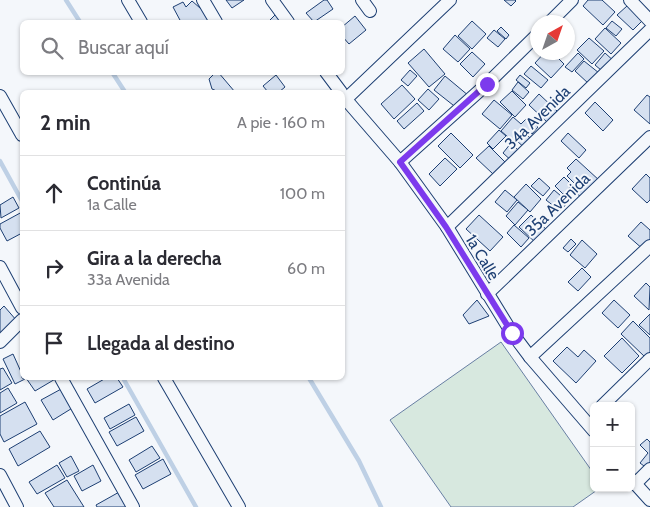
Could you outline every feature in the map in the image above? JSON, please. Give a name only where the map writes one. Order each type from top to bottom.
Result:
[{"type":"street","points":[[128,0],[140,20]]},
{"type":"street","points":[[203,0],[215,20]]},
{"type":"street","points":[[272,0],[287,20]]},
{"type":"street","points":[[362,0],[370,11]]},
{"type":"street","points":[[345,93],[450,0]]},
{"type":"street","points":[[557,15],[572,0]]},
{"type":"street","points":[[630,0],[650,21]]},
{"type":"street","name":"34a Avenida","points":[[446,227],[650,30]]},
{"type":"street","points":[[400,162],[487,84],[530,42]]},
{"type":"street","name":"1a Calle","points":[[328,75],[339,90]]},
{"type":"street","points":[[0,96],[20,131]]},
{"type":"street","name":"1a Calle","points":[[345,97],[400,162],[446,227],[512,333],[530,357],[590,421]]},
{"type":"street","name":"35a Avenida","points":[[487,294],[650,137]]},
{"type":"street","points":[[530,357],[650,246]]},
{"type":"street","points":[[0,267],[20,304]]},
{"type":"street","points":[[0,342],[20,322]]},
{"type":"street","points":[[606,402],[650,359]]},
{"type":"street","points":[[62,380],[133,507]]},
{"type":"street","points":[[165,380],[239,507]]},
{"type":"street","points":[[635,480],[650,469]]},
{"type":"street","points":[[0,475],[17,507]]},
{"type":"street","points":[[635,484],[650,500]]},
{"type":"shaded area","points":[[501,342],[590,468],[590,492],[594,492],[573,507],[451,507],[390,420]]},
{"type":"building","points":[[226,0],[244,0],[232,8]]},
{"type":"building","points":[[324,0],[327,0],[333,9],[317,20],[312,20],[306,13]]},
{"type":"building","points":[[504,0],[515,0],[516,1],[511,6]]},
{"type":"building","points":[[588,0],[602,0],[615,12],[603,25],[583,6]]},
{"type":"building","points":[[192,1],[208,15],[208,20],[180,20],[173,7],[183,2],[186,7]]},
{"type":"building","points":[[627,6],[642,21],[633,30],[617,15]]},
{"type":"building","points":[[275,15],[280,20],[270,20]]},
{"type":"building","points":[[355,16],[366,30],[349,44],[345,39],[345,24]]},
{"type":"building","points":[[472,21],[486,34],[472,49],[458,36]]},
{"type":"building","points":[[612,21],[622,29],[616,36],[606,28]]},
{"type":"building","points":[[501,27],[509,35],[506,39],[497,31]]},
{"type":"building","points":[[605,28],[621,43],[611,54],[595,39]]},
{"type":"building","points":[[494,30],[505,39],[498,47],[487,38]]},
{"type":"building","points":[[455,35],[470,49],[458,62],[443,49]]},
{"type":"building","points":[[589,38],[604,51],[592,64],[577,50]]},
{"type":"building","points":[[424,49],[445,74],[429,87],[408,63]]},
{"type":"building","points":[[472,52],[485,64],[473,77],[460,64]]},
{"type":"building","points":[[578,53],[584,59],[572,72],[565,67],[572,60],[575,60]]},
{"type":"building","points":[[605,53],[616,63],[601,70],[595,65]]},
{"type":"building","points":[[538,60],[560,60],[564,64],[551,78],[535,63]]},
{"type":"building","points":[[584,61],[599,73],[589,84],[575,71]]},
{"type":"building","points":[[531,66],[548,80],[541,88],[524,74]]},
{"type":"building","points":[[410,70],[417,76],[408,86],[401,80]]},
{"type":"building","points":[[213,75],[221,75],[233,90],[212,89],[209,79]]},
{"type":"building","points":[[276,75],[285,87],[281,90],[266,90],[263,86]]},
{"type":"building","points":[[520,75],[530,83],[526,88],[516,80]]},
{"type":"building","points":[[445,76],[469,96],[458,109],[434,90]]},
{"type":"building","points":[[518,82],[529,92],[523,99],[512,90]]},
{"type":"building","points":[[402,85],[415,99],[394,119],[381,104]]},
{"type":"building","points":[[428,89],[439,99],[429,110],[418,100]]},
{"type":"building","points":[[512,91],[526,105],[515,117],[500,102]]},
{"type":"building","points":[[539,94],[557,111],[547,122],[529,105]]},
{"type":"building","points":[[647,95],[650,97],[650,124],[634,110]]},
{"type":"building","points":[[494,100],[512,115],[500,129],[482,114]]},
{"type":"building","points":[[595,102],[613,120],[603,131],[585,113]]},
{"type":"building","points":[[417,103],[424,111],[404,129],[397,121]]},
{"type":"building","points":[[513,117],[521,124],[528,117],[538,127],[532,134],[527,130],[524,133],[534,141],[527,150],[501,131]]},
{"type":"building","points":[[499,130],[506,136],[493,149],[487,143]]},
{"type":"building","points":[[451,133],[473,155],[460,168],[438,146]]},
{"type":"building","points":[[568,133],[586,150],[579,158],[561,141]]},
{"type":"building","points":[[511,143],[522,154],[514,163],[503,153]]},
{"type":"building","points":[[489,146],[505,162],[493,174],[476,158]]},
{"type":"building","points":[[445,158],[457,169],[440,186],[429,174]]},
{"type":"building","points":[[576,159],[600,181],[582,198],[574,191],[578,187],[567,176],[571,172],[567,168]]},
{"type":"building","points":[[646,174],[650,178],[650,200],[647,203],[632,189]]},
{"type":"building","points":[[564,177],[572,185],[563,194],[555,186]]},
{"type":"building","points":[[539,178],[550,188],[543,196],[531,186]]},
{"type":"building","points":[[526,184],[541,199],[530,212],[514,197]]},
{"type":"building","points":[[505,190],[517,200],[507,212],[495,202]]},
{"type":"building","points":[[554,190],[568,202],[560,211],[546,200]]},
{"type":"building","points":[[13,197],[19,208],[1,218],[0,205]]},
{"type":"building","points":[[518,202],[528,210],[515,225],[506,216]]},
{"type":"building","points":[[20,213],[20,234],[7,241],[0,228],[0,224]]},
{"type":"building","points":[[479,215],[503,237],[490,251],[466,229]]},
{"type":"building","points":[[531,215],[550,233],[538,245],[519,227]]},
{"type":"building","points":[[641,222],[650,230],[650,243],[644,250],[628,236]]},
{"type":"building","points":[[514,225],[529,238],[521,247],[507,233]]},
{"type":"building","points":[[571,239],[576,244],[568,252],[563,248]]},
{"type":"building","points":[[582,240],[597,254],[585,268],[570,255]]},
{"type":"building","points":[[582,268],[591,277],[578,291],[568,282]]},
{"type":"building","points":[[646,283],[650,287],[649,310],[634,296]]},
{"type":"building","points":[[477,300],[489,316],[469,324],[463,315]]},
{"type":"building","points":[[614,300],[630,315],[618,328],[602,313]]},
{"type":"building","points":[[4,306],[17,321],[0,335],[0,310]]},
{"type":"building","points":[[650,314],[650,335],[639,325]]},
{"type":"building","points":[[633,321],[650,338],[650,352],[645,357],[621,334]]},
{"type":"building","points":[[622,338],[639,356],[622,373],[604,356]]},
{"type":"building","points":[[567,347],[578,357],[584,350],[596,361],[576,383],[553,361]]},
{"type":"building","points":[[13,354],[20,370],[20,380],[23,380],[15,384],[3,359]]},
{"type":"building","points":[[3,368],[12,383],[0,390],[0,369]]},
{"type":"building","points":[[27,380],[54,380],[35,391]]},
{"type":"building","points":[[103,380],[118,380],[123,387],[95,403],[87,389]]},
{"type":"building","points":[[8,388],[17,403],[0,413],[0,393]]},
{"type":"building","points":[[63,388],[74,407],[53,420],[41,400]]},
{"type":"building","points":[[25,402],[37,424],[4,442],[0,434],[0,416]]},
{"type":"building","points":[[129,404],[135,415],[110,429],[104,418]]},
{"type":"building","points":[[136,417],[144,431],[117,446],[109,432]]},
{"type":"building","points":[[40,431],[50,447],[18,466],[9,449]]},
{"type":"building","points":[[647,439],[650,442],[650,466],[648,469],[640,463],[648,453],[640,445]]},
{"type":"building","points":[[152,446],[160,458],[136,472],[129,460]]},
{"type":"building","points":[[71,456],[79,471],[67,477],[59,463]]},
{"type":"building","points":[[163,459],[171,474],[143,489],[135,475]]},
{"type":"building","points":[[57,465],[65,478],[37,494],[29,482]]},
{"type":"building","points":[[93,465],[101,481],[82,491],[74,476]]},
{"type":"building","points":[[67,480],[84,507],[54,507],[45,493]]},
{"type":"building","points":[[121,491],[130,507],[97,507],[96,505]]},
{"type":"waterway","points":[[66,0],[79,20]]},
{"type":"waterway","points":[[114,75],[124,90]]},
{"type":"waterway","points":[[0,161],[20,197]]},
{"type":"waterway","points":[[124,380],[196,507]]},
{"type":"waterway","points":[[310,380],[359,461],[381,507]]},
{"type":"route","points":[[487,84],[400,162],[446,227],[512,333]]}]
